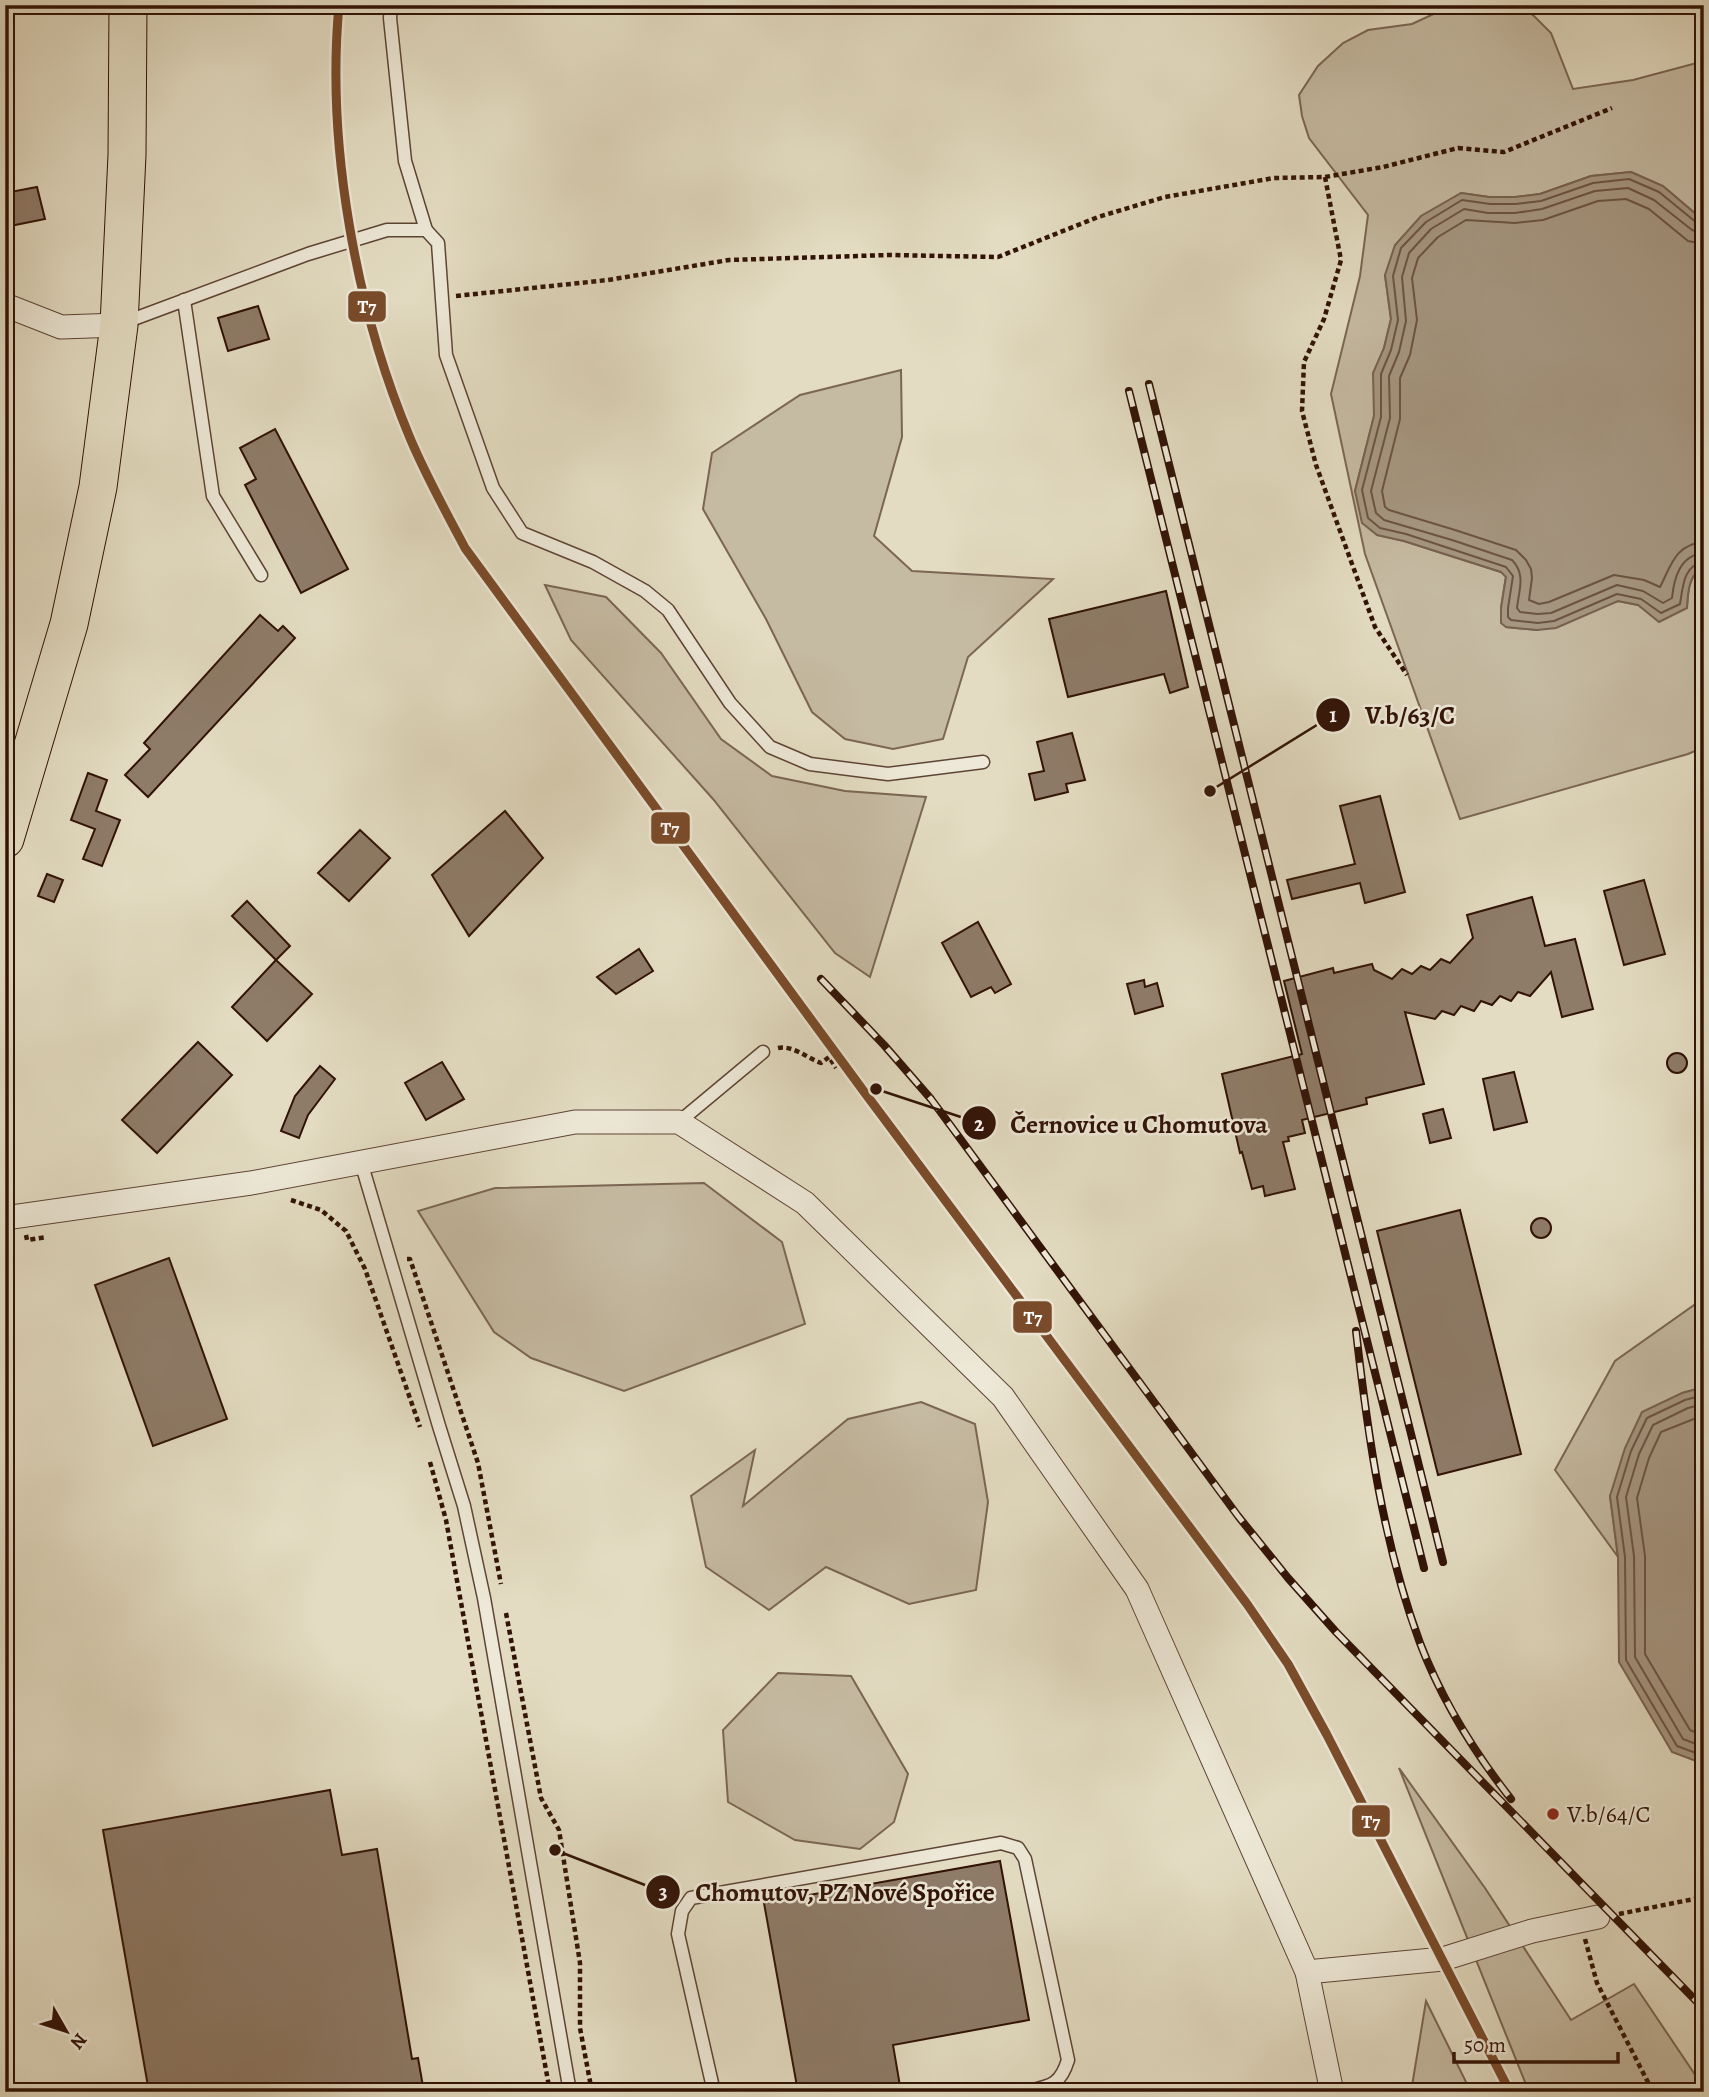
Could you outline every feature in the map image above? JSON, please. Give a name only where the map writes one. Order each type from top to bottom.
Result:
[{"type":"main road","points":[[5,839],[69,624],[98,487],[119,325],[127,155],[128,5]]},
{"type":"street","points":[[5,305],[61,327],[119,325]]},
{"type":"street","points":[[14,1217],[251,1183],[575,1122],[679,1122],[805,1203],[1003,1397],[1137,1589],[1307,1972],[1332,2092]]},
{"type":"street","points":[[1307,1972],[1443,1959],[1532,1931],[1589,1919]]},
{"type":"lane","points":[[391,5],[390,18],[405,161],[426,230],[438,243],[446,355],[493,488],[522,533],[593,562],[645,591],[668,610],[730,703],[770,747],[810,764],[888,774],[982,762]]},
{"type":"lane","points":[[119,325],[308,254],[387,230],[426,230]]},
{"type":"lane","points":[[184,300],[213,496],[261,575]]},
{"type":"lane","points":[[679,1122],[763,1052]]},
{"type":"lane","points":[[361,1162],[464,1506],[487,1612],[570,2092]]},
{"type":"lane","points":[[714,2092],[678,1934],[682,1911],[691,1898],[1001,1843],[1017,1848],[1025,1859],[1068,2060],[1063,2076],[1048,2086],[1026,2092]]},
{"type":"path","points":[[441,297],[608,280],[729,260],[889,255],[998,257],[1098,217],[1165,197],[1274,178],[1325,177],[1383,167],[1458,148],[1504,152],[1612,108]]},
{"type":"path","points":[[1325,177],[1341,260],[1324,319],[1304,362],[1303,411],[1316,466],[1375,627],[1407,675]]},
{"type":"path","points":[[763,1052],[783,1046],[821,1063],[829,1057],[836,1068]]},
{"type":"path","points":[[282,1199],[294,1200],[321,1210],[346,1231],[365,1269],[422,1434]]},
{"type":"path","points":[[14,1217],[27,1240],[54,1236]]},
{"type":"path","points":[[429,1459],[446,1520],[550,2092]]},
{"type":"path","points":[[1653,2092],[1597,1983],[1589,1919],[1704,1897]]},
{"type":"shaded area","points":[[1453,5],[1518,5],[1534,16],[1551,33],[1573,89],[1633,80],[1704,61],[1704,221],[1663,186],[1631,172],[1591,176],[1540,194],[1489,197],[1461,193],[1385,275],[1391,319],[1374,373],[1374,416],[1355,491],[1377,535],[1501,572],[1506,576],[1501,608],[1506,627],[1537,630],[1618,601],[1687,608],[1692,579],[1704,567],[1704,747],[1688,754],[1460,819],[1365,554],[1331,394],[1360,276],[1368,215],[1309,138],[1299,95],[1318,66],[1343,43],[1368,30],[1412,24]]},
{"type":"shaded area","points":[[901,370],[902,437],[874,536],[912,571],[1053,579],[968,657],[943,739],[893,749],[845,739],[812,712],[766,619],[703,509],[712,453],[800,395]]},
{"type":"shaded area","points":[[545,585],[606,597],[661,653],[721,739],[772,776],[845,791],[926,797],[870,977],[835,953],[713,799],[571,640]]},
{"type":"shaded area","points":[[704,1183],[782,1242],[805,1324],[624,1391],[531,1358],[494,1332],[418,1211],[495,1188]]},
{"type":"shaded area","points":[[1704,1301],[1704,1387],[1682,1393],[1610,1496],[1618,1557],[1555,1470],[1615,1361],[1697,1303]]},
{"type":"shaded area","points":[[921,1402],[975,1424],[988,1502],[976,1590],[909,1604],[826,1567],[769,1610],[706,1567],[691,1496],[755,1450],[743,1506],[848,1419]]},
{"type":"shaded area","points":[[778,1673],[851,1676],[908,1774],[894,1822],[860,1849],[795,1840],[728,1802],[723,1730]]},
{"type":"shaded area","points":[[1399,1768],[1485,1888],[1571,2020],[1634,1984],[1704,2088],[1704,2092],[1529,2092]]},
{"type":"shaded area","points":[[1426,2001],[1471,2092],[1411,2092]]},
{"type":"water","points":[[1631,172],[1663,186],[1704,221],[1704,567],[1692,579],[1687,608],[1659,622],[1638,605],[1618,601],[1556,628],[1537,630],[1506,627],[1501,623],[1506,577],[1501,572],[1377,535],[1362,523],[1355,491],[1374,416],[1373,373],[1384,348],[1391,319],[1385,275],[1395,245],[1421,216],[1461,193],[1489,197],[1540,194],[1591,176]]},
{"type":"water","points":[[1704,1387],[1704,1764],[1672,1752],[1619,1662],[1618,1557],[1610,1496],[1625,1448],[1642,1412],[1682,1393]]},
{"type":"building","points":[[37,187],[45,219],[10,226],[5,193]]},
{"type":"building","points":[[258,306],[269,339],[228,351],[218,318]]},
{"type":"building","points":[[275,429],[348,569],[301,593],[245,485],[256,479],[240,448]]},
{"type":"building","points":[[1166,591],[1188,687],[1170,693],[1164,674],[1068,697],[1049,619]]},
{"type":"building","points":[[260,615],[278,631],[283,626],[295,638],[148,797],[125,775],[150,749],[144,743]]},
{"type":"building","points":[[1072,733],[1085,780],[1066,784],[1068,792],[1035,800],[1029,774],[1044,771],[1037,742]]},
{"type":"building","points":[[88,773],[107,780],[96,811],[120,820],[102,866],[83,859],[95,829],[71,820]]},
{"type":"building","points":[[1380,796],[1405,892],[1365,903],[1360,883],[1292,899],[1287,880],[1355,864],[1340,806]]},
{"type":"building","points":[[505,811],[543,858],[469,936],[432,875]]},
{"type":"building","points":[[360,830],[390,858],[349,901],[318,873]]},
{"type":"building","points":[[47,874],[63,880],[54,902],[38,896]]},
{"type":"building","points":[[1644,880],[1665,954],[1624,965],[1604,891]]},
{"type":"building","points":[[1532,897],[1545,946],[1575,939],[1593,1009],[1562,1017],[1551,972],[1530,996],[1518,992],[1511,1001],[1500,996],[1492,1005],[1481,1001],[1474,1011],[1461,1006],[1454,1015],[1442,1011],[1435,1019],[1405,1012],[1424,1084],[1366,1098],[1367,1104],[1302,1120],[1305,1133],[1288,1137],[1289,1141],[1283,1142],[1295,1189],[1265,1196],[1263,1186],[1252,1189],[1242,1152],[1240,1153],[1222,1074],[1302,1054],[1284,981],[1333,968],[1334,973],[1372,964],[1374,970],[1392,979],[1402,969],[1412,974],[1421,966],[1430,970],[1441,959],[1450,963],[1473,938],[1467,915]]},
{"type":"building","points":[[247,901],[290,946],[276,960],[232,916]]},
{"type":"building","points":[[978,922],[1011,984],[995,993],[991,987],[971,997],[942,943]]},
{"type":"building","points":[[639,949],[653,971],[616,994],[597,977]]},
{"type":"building","points":[[276,960],[312,994],[267,1041],[232,1007]]},
{"type":"building","points":[[1144,980],[1145,987],[1157,983],[1163,1006],[1135,1014],[1127,984]]},
{"type":"building","points":[[198,1042],[232,1075],[157,1153],[122,1120]]},
{"type":"building","points":[[1677,1053],[1684,1056],[1687,1063],[1684,1070],[1677,1073],[1670,1070],[1667,1063],[1670,1056]]},
{"type":"building","points":[[442,1062],[464,1099],[426,1120],[405,1083]]},
{"type":"building","points":[[320,1066],[335,1079],[308,1115],[299,1138],[281,1131],[295,1096]]},
{"type":"building","points":[[1514,1072],[1527,1122],[1494,1130],[1483,1079]]},
{"type":"building","points":[[1443,1109],[1451,1138],[1430,1143],[1423,1114]]},
{"type":"building","points":[[1460,1210],[1521,1454],[1438,1475],[1377,1231]]},
{"type":"building","points":[[1541,1218],[1548,1221],[1551,1228],[1548,1235],[1541,1238],[1534,1235],[1531,1228],[1534,1221]]},
{"type":"building","points":[[169,1258],[227,1419],[153,1446],[95,1285]]},
{"type":"building","points":[[330,1790],[342,1855],[377,1849],[412,2059],[418,2058],[424,2092],[149,2092],[103,1830]]},
{"type":"building","points":[[1000,1861],[1029,2020],[893,2045],[900,2086],[868,2092],[798,2092],[764,1903]]},
{"type":"railway","points":[[1149,384],[1443,1562]]},
{"type":"railway","points":[[1129,391],[1424,1568]]},
{"type":"railway","points":[[821,979],[931,1099],[1238,1516],[1288,1578],[1336,1632],[1704,2009]]},
{"type":"railway","points":[[1356,1331],[1379,1489],[1407,1605],[1428,1664],[1448,1704],[1484,1763],[1511,1799]]},
{"type":"transit line","name":"T7","points":[[339,5],[337,114],[349,226],[360,281],[374,336],[410,438],[465,548],[865,1093],[1247,1604],[1288,1664],[1510,2092]]},
{"type":"place","name":"V.b/63/C","points":[[1210,791]]},
{"type":"place","name":"Černovice u Chomutova","points":[[876,1089]]},
{"type":"place","name":"V.b/64/C","points":[[1553,1814]]},
{"type":"place","name":"Chomutov, PZ Nové Spořice","points":[[555,1850]]}]
